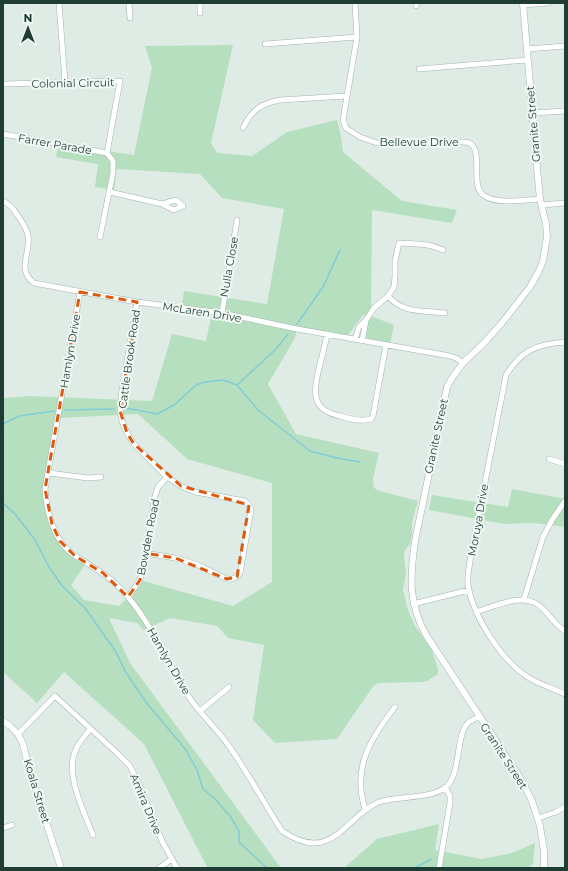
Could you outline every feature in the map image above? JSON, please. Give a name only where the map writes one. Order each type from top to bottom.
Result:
[{"type":"street","points":[[59,3],[65,82]]},
{"type":"street","points":[[129,3],[130,18]]},
{"type":"street","points":[[200,3],[200,13]]},
{"type":"street","name":"Bellevue Drive","points":[[355,3],[357,37],[346,96],[344,120],[346,128],[360,138],[377,142],[463,142],[471,144],[475,150],[478,187],[482,195],[489,198],[506,201],[531,200],[541,202]]},
{"type":"street","points":[[523,4],[548,3]]},
{"type":"street","name":"Granite Street","points":[[523,4],[539,191],[546,224],[547,236],[544,255],[539,271],[530,287],[501,324],[463,363],[447,387],[411,565],[410,584],[413,604],[426,635],[517,773],[532,801],[542,836],[544,868]]},
{"type":"street","points":[[264,44],[357,37]]},
{"type":"street","points":[[527,49],[565,46]]},
{"type":"street","points":[[420,69],[527,60]]},
{"type":"street","name":"Colonial Circuit","points":[[3,84],[120,81],[107,153]]},
{"type":"street","points":[[243,128],[248,118],[254,111],[270,102],[280,100],[346,96]]},
{"type":"street","points":[[532,113],[565,110]]},
{"type":"street","name":"Farrer Parade","points":[[3,134],[107,153]]},
{"type":"street","points":[[100,237],[110,192],[114,161],[107,153]]},
{"type":"street","points":[[531,200],[539,191]]},
{"type":"street","points":[[110,192],[162,204]]},
{"type":"street","name":"McLaren Drive","points":[[3,201],[14,209],[25,227],[28,235],[25,271],[28,278],[34,282],[80,292],[222,314],[355,340],[450,356],[463,363]]},
{"type":"street","points":[[541,202],[565,203]]},
{"type":"street","name":"Nulla Close","points":[[222,314],[237,220]]},
{"type":"street","points":[[355,340],[359,327],[374,308],[388,296],[394,287],[395,261],[399,244],[425,244],[435,246],[443,250]]},
{"type":"street","name":"Hamlyn Drive","points":[[80,292],[45,489],[47,507],[52,524],[60,541],[76,556],[104,572],[128,597],[155,637],[188,696],[229,746],[282,831],[293,839],[307,842],[324,842],[335,836],[364,809],[379,802],[394,798],[429,794],[445,787]]},
{"type":"street","points":[[388,296],[393,302],[404,308],[418,311],[445,313]]},
{"type":"street","name":"Cattle Brook Road","points":[[137,302],[122,390],[120,411],[127,433],[134,444],[167,477],[181,486],[195,492],[245,501],[249,504],[251,510],[240,573],[232,580],[227,580],[198,565],[175,558],[145,554]]},
{"type":"street","points":[[362,341],[366,320]]},
{"type":"street","points":[[327,334],[315,387],[316,399],[319,405],[330,414],[360,420],[370,419],[373,416],[386,345]]},
{"type":"street","name":"Moruya Drive","points":[[565,342],[551,343],[527,351],[512,364],[506,375],[471,554],[468,578],[469,590],[476,612],[482,625],[498,647],[515,667],[539,684],[565,694]]},
{"type":"street","points":[[549,459],[565,464]]},
{"type":"street","points":[[49,473],[88,478],[101,477]]},
{"type":"street","name":"Bowden Road","points":[[128,597],[140,580],[155,496],[158,487],[167,477]]},
{"type":"street","points":[[524,599],[543,537],[547,528],[565,501]]},
{"type":"street","points":[[413,604],[469,590]]},
{"type":"street","points":[[476,612],[524,599],[538,604],[556,625],[565,631]]},
{"type":"street","points":[[200,711],[229,687]]},
{"type":"street","name":"Amira Drive","points":[[18,734],[55,696],[130,766],[162,841],[177,868]]},
{"type":"street","points":[[364,809],[360,796],[360,781],[364,760],[382,723],[395,707]]},
{"type":"street","points":[[439,868],[450,803],[450,796],[445,787],[454,772],[464,730],[469,722],[479,717]]},
{"type":"street","points":[[3,721],[18,734]]},
{"type":"street","points":[[90,729],[76,750],[72,767],[73,780],[93,835]]},
{"type":"street","name":"Koala Street","points":[[18,734],[61,868]]},
{"type":"street","points":[[538,818],[556,812],[565,807]]},
{"type":"street","points":[[3,828],[12,825]]},
{"type":"street","points":[[159,868],[172,859]]},
{"type":"highlighted area","points":[[80,292],[137,302],[120,411],[127,433],[134,444],[181,486],[249,505],[237,577],[227,579],[175,558],[145,553],[140,580],[128,597],[103,573],[75,556],[60,541],[52,524],[45,489]]},
{"type":"green space","points":[[233,45],[211,143],[217,153],[252,156],[287,132],[337,120],[343,152],[402,201],[457,210],[452,223],[372,210],[371,316],[394,325],[390,344],[370,340],[365,336],[369,319],[371,317],[363,315],[348,335],[297,329],[295,338],[268,384],[296,434],[379,453],[373,479],[374,488],[418,501],[412,522],[410,544],[405,550],[404,555],[406,573],[403,590],[408,610],[415,626],[431,648],[438,669],[438,674],[427,681],[422,682],[380,683],[374,685],[337,739],[275,743],[253,720],[264,645],[228,638],[217,626],[170,618],[144,630],[137,623],[109,618],[130,663],[281,868],[208,868],[144,744],[64,672],[37,703],[3,672],[3,398],[29,396],[152,401],[172,334],[206,341],[212,313],[181,309],[184,291],[267,304],[284,209],[222,198],[200,174],[117,169],[114,190],[95,187],[98,164],[56,157],[58,144],[134,155],[152,68],[145,46]],"holes":[[[138,414],[187,459],[272,483],[272,582],[233,606],[140,580],[128,597],[119,606],[84,600],[71,585],[86,563],[60,541],[47,507],[45,489],[59,418]]]},
{"type":"green space","points":[[512,489],[565,499],[565,527],[534,523],[504,524],[429,510],[432,495],[508,507]]},
{"type":"green space","points":[[439,824],[435,850],[482,859],[512,853],[535,843],[533,864],[529,867],[521,868],[344,868],[377,839]]},
{"type":"waterway","points":[[297,324],[323,287],[340,250]]},
{"type":"waterway","points":[[126,408],[157,414],[174,405],[196,385],[205,382],[223,380],[237,385],[275,350],[288,334]]},
{"type":"waterway","points":[[237,385],[258,410],[310,451],[360,462]]},
{"type":"waterway","points":[[65,410],[114,409]]},
{"type":"waterway","points":[[3,424],[19,416],[54,411]]},
{"type":"waterway","points":[[3,503],[16,515],[35,540],[49,567],[63,587],[85,608],[116,652],[125,671],[145,701],[186,750],[197,770],[203,789],[216,800],[230,816],[239,831],[239,842],[267,868]]},
{"type":"waterway","points":[[415,868],[431,859]]}]
